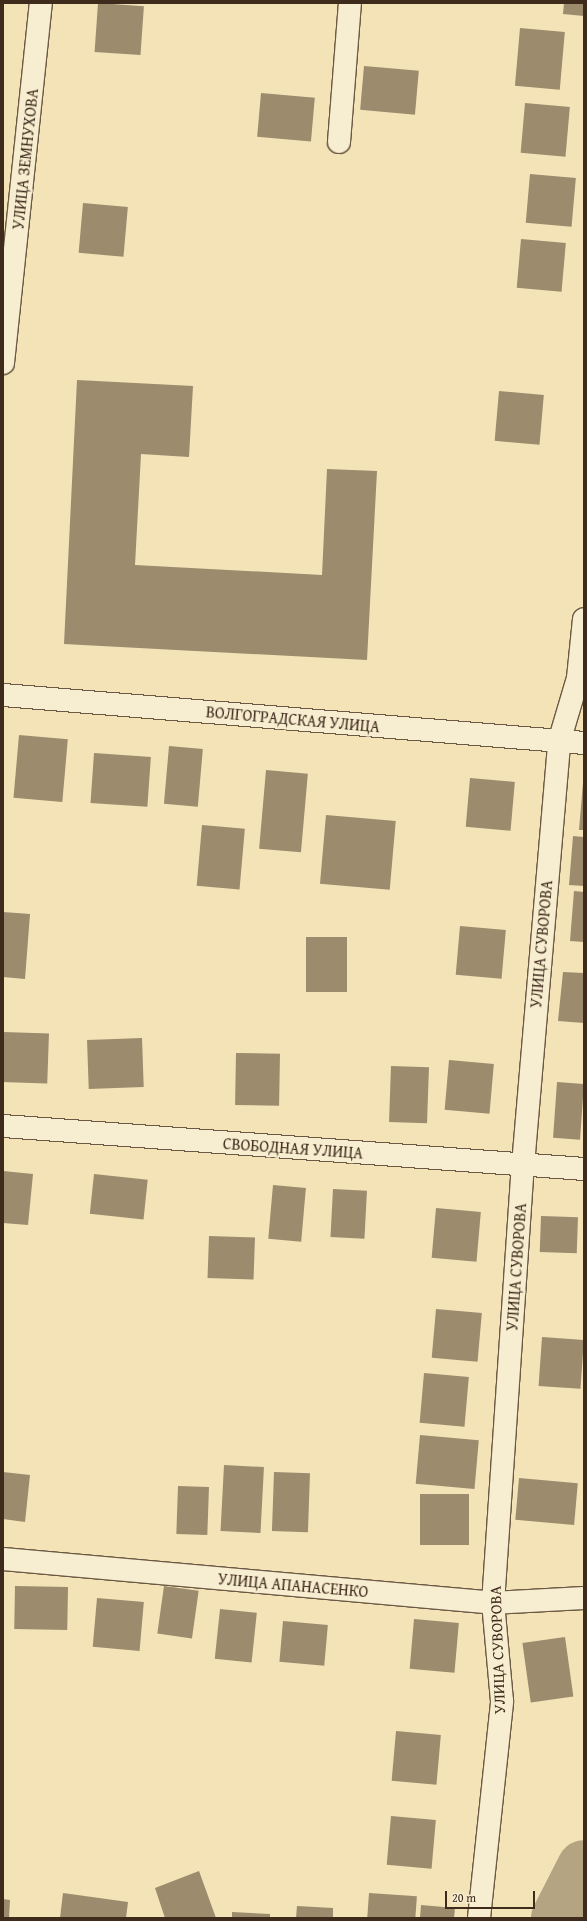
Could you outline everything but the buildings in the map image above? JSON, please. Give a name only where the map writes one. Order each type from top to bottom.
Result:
[{"type":"street","name":"УЛИЦА ЗЕМНУХОВА","points":[[3,363],[8,265],[41,3]]},
{"type":"street","points":[[339,142],[350,3]]},
{"type":"street","name":"УЛИЦА СУВОРОВА","points":[[479,1918],[502,1701],[493,1603],[523,1165],[559,742],[578,678],[584,619]]},
{"type":"street","name":"ВОЛГОГРАДСКАЯ УЛИЦА","points":[[3,695],[584,743]]},
{"type":"street","name":"СВОБОДНАЯ УЛИЦА","points":[[3,1126],[584,1169]]},
{"type":"street","name":"УЛИЦА АПАНАСЕНКО","points":[[3,1560],[493,1603],[584,1598]]},
{"type":"waterway","points":[[558,1918],[584,1867]]}]
